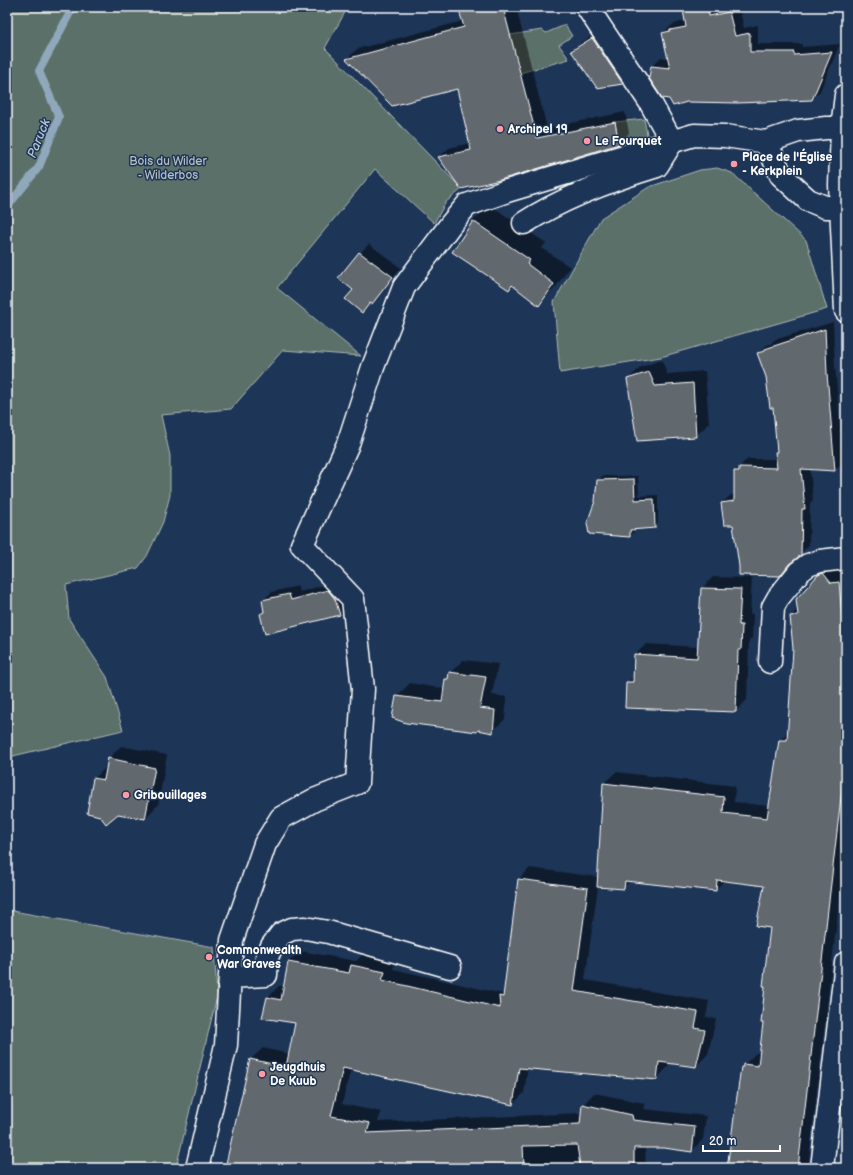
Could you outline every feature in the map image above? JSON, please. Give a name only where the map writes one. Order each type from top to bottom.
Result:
[{"type":"street","points":[[587,7],[650,102],[672,142]]},
{"type":"street","points":[[846,95],[842,128],[842,193],[846,311]]},
{"type":"street","points":[[197,1168],[226,1045],[232,940],[265,844],[281,818],[314,800],[357,783],[363,689],[353,599],[302,545],[348,444],[373,367],[404,287],[467,205],[507,191],[694,136],[725,136],[766,142],[798,131],[842,128]]},
{"type":"street","points":[[524,223],[545,209],[598,186],[657,166],[672,142]]},
{"type":"street","points":[[766,142],[781,175],[808,200],[825,207],[842,193]]},
{"type":"street","points":[[770,662],[773,607],[778,598],[799,572],[808,565],[820,561],[846,558]]},
{"type":"street","points":[[231,977],[266,975],[267,957],[272,946],[281,934],[292,929],[305,928],[328,932],[450,966]]},
{"type":"street","points":[[822,1168],[846,963]]},
{"type":"green space","name":"Bois du Wilder - Wilderbos","points":[[7,7],[348,7],[325,48],[462,189],[446,202],[434,223],[375,169],[277,288],[361,356],[283,350],[231,409],[161,415],[170,456],[170,495],[163,522],[147,556],[138,568],[66,585],[69,619],[107,677],[123,730],[13,756],[7,785]]},
{"type":"green space","points":[[565,25],[572,36],[559,45],[569,59],[520,73],[510,35],[542,30],[546,33]]},
{"type":"green space","points":[[644,119],[648,139],[619,148],[615,122]]},
{"type":"green space","points":[[717,168],[732,173],[806,240],[827,309],[661,357],[560,373],[554,302],[601,218],[649,187],[700,170]]},
{"type":"green space","points":[[7,910],[214,947],[217,996],[176,1168],[7,1168]]},
{"type":"building","points":[[458,7],[503,7],[537,138],[615,122],[619,144],[500,180],[461,189],[438,157],[471,150],[457,89],[392,106],[346,59],[464,27]]},
{"type":"building","points":[[708,7],[709,16],[729,12],[735,36],[750,33],[750,52],[794,52],[794,55],[832,52],[812,100],[738,103],[687,102],[673,106],[669,99],[662,98],[649,78],[651,66],[670,68],[662,33],[686,27],[683,10]]},
{"type":"building","points":[[592,38],[623,84],[597,88],[571,51]]},
{"type":"building","points":[[473,221],[530,260],[527,264],[554,284],[539,306],[512,285],[509,290],[452,252]]},
{"type":"building","points":[[359,252],[393,277],[372,304],[370,303],[362,313],[345,299],[353,290],[338,278]]},
{"type":"building","points":[[825,329],[835,471],[801,469],[805,509],[802,509],[801,555],[789,564],[780,576],[739,575],[733,525],[724,525],[721,503],[734,501],[734,471],[739,471],[739,467],[777,468],[773,408],[770,408],[766,377],[757,353]]},
{"type":"building","points":[[649,372],[655,386],[693,383],[696,437],[637,441],[627,379]]},
{"type":"building","points":[[634,479],[635,500],[654,499],[655,528],[630,530],[630,537],[589,534],[587,523],[595,501],[597,480]]},
{"type":"building","points":[[823,573],[831,583],[839,582],[844,641],[846,641],[846,754],[798,1168],[727,1168],[741,1067],[743,1067],[743,1064],[758,1066],[763,1023],[761,1023],[765,986],[763,986],[770,928],[756,926],[764,886],[717,880],[716,891],[625,881],[624,889],[597,887],[603,783],[724,797],[723,813],[767,818],[779,740],[787,740],[793,649],[790,616],[798,615],[796,599],[818,575]]},
{"type":"building","points":[[701,588],[741,589],[739,625],[742,625],[741,650],[738,650],[736,712],[625,708],[626,682],[633,682],[634,654],[697,658]]},
{"type":"building","points":[[328,590],[335,599],[340,615],[265,634],[260,614],[264,612],[262,600],[289,594],[291,600]]},
{"type":"building","points":[[449,672],[486,677],[480,708],[495,710],[493,733],[478,730],[477,732],[406,723],[392,718],[396,696],[442,702],[445,679],[448,679]]},
{"type":"building","points":[[108,758],[155,768],[145,819],[118,814],[106,824],[100,816],[87,813],[93,778],[104,780]]},
{"type":"building","points":[[518,879],[588,888],[574,991],[698,1012],[695,1028],[705,1030],[696,1067],[659,1062],[657,1080],[519,1068],[513,1105],[343,1068],[331,1116],[370,1123],[367,1133],[580,1124],[582,1104],[632,1115],[633,1120],[695,1127],[692,1152],[664,1148],[634,1148],[634,1168],[581,1168],[577,1145],[523,1146],[524,1167],[225,1168],[250,1059],[286,1067],[295,1023],[262,1018],[267,997],[281,1000],[288,962],[349,973],[351,965],[385,972],[382,980],[500,1008],[499,996],[503,997]]},
{"type":"waterway","name":"Paruck","points":[[7,207],[39,167],[59,117],[39,71],[73,7]]},
{"type":"place","name":"Archipel 19","points":[[500,129]]},
{"type":"place","name":"Le Fourquet","points":[[587,141]]},
{"type":"place","name":"Place de l'Église - Kerkplein","points":[[734,164]]},
{"type":"place","name":"Gribouillages","points":[[126,795]]},
{"type":"place","name":"Commonwealth War Graves","points":[[209,957]]},
{"type":"place","name":"Jeugdhuis De Kuub","points":[[262,1074]]}]
